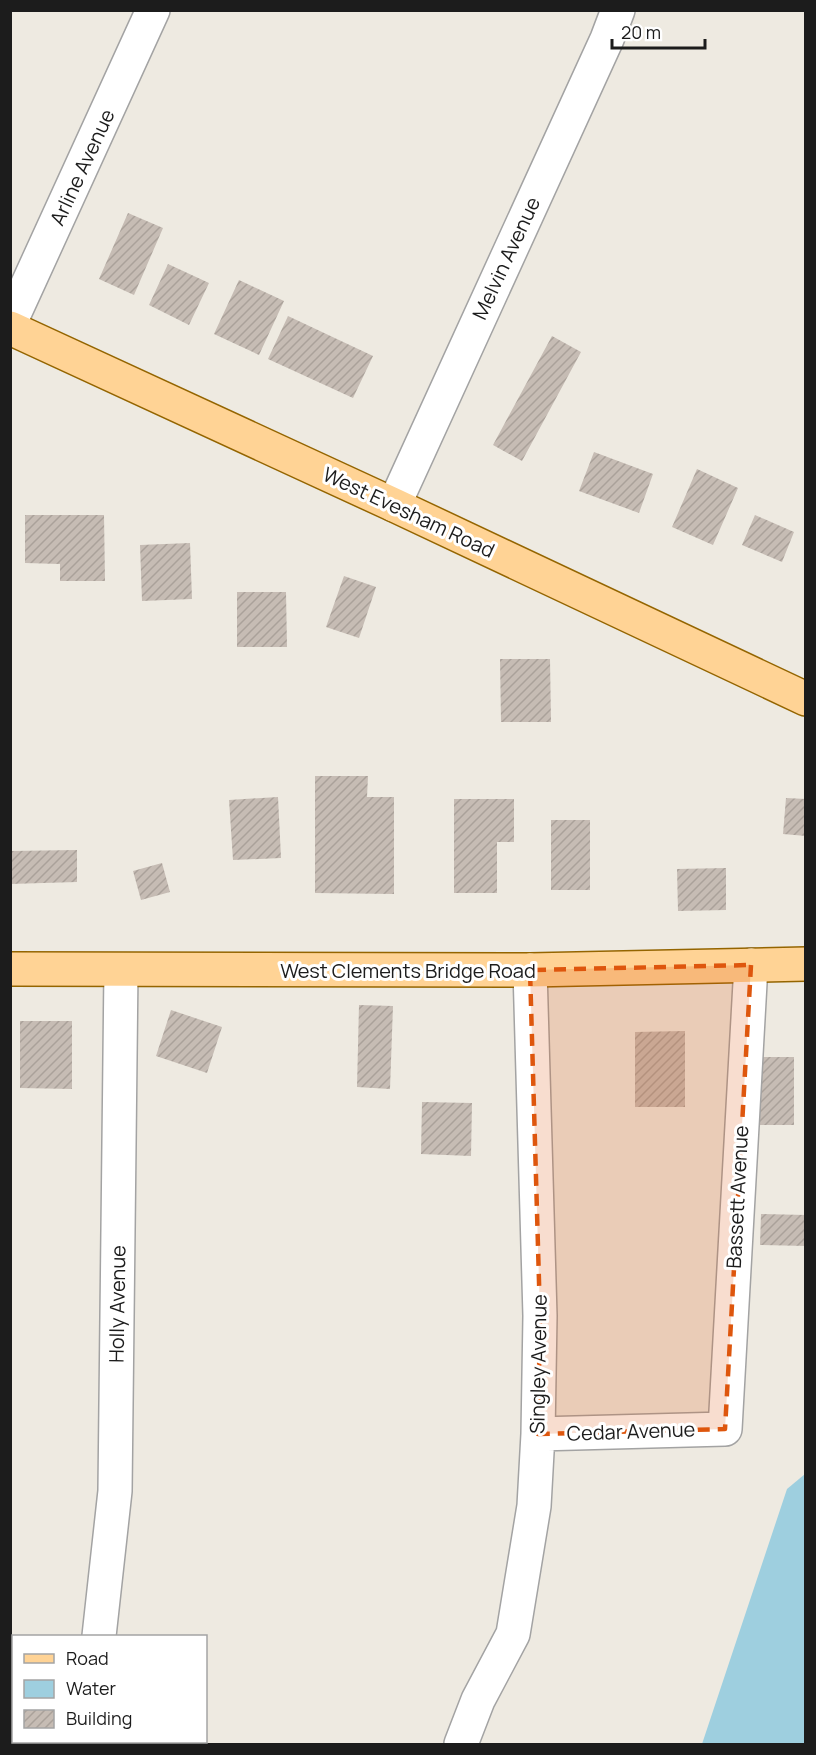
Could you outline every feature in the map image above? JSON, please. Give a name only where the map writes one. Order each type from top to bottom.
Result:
[{"type":"main road","name":"West Evesham Road","points":[[10,328],[806,699]]},
{"type":"main road","name":"West Clements Bridge Road","points":[[10,969],[531,970],[806,964]]},
{"type":"street","name":"Arline Avenue","points":[[10,323],[153,10]]},
{"type":"street","name":"Melvin Avenue","points":[[394,505],[602,50],[618,10]]},
{"type":"street","name":"Bassett Avenue","points":[[725,1429],[751,965]]},
{"type":"street","name":"Holly Avenue","points":[[99,1635],[115,1491],[121,970]]},
{"type":"street","name":"Singley Avenue","points":[[461,1744],[478,1700],[513,1634],[534,1506],[540,1316],[531,970]]},
{"type":"street","name":"Cedar Avenue","points":[[538,1434],[725,1429]]},
{"type":"highlighted area","points":[[751,965],[725,1429],[538,1434],[540,1316],[530,970]]},
{"type":"water","points":[[805,1474],[805,1744],[702,1744],[787,1489]]},
{"type":"building","points":[[128,213],[163,228],[134,295],[99,279]]},
{"type":"building","points":[[168,264],[209,283],[189,325],[149,305]]},
{"type":"building","points":[[239,280],[284,301],[259,355],[214,334]]},
{"type":"building","points":[[288,316],[373,356],[353,398],[268,359]]},
{"type":"building","points":[[552,336],[581,352],[522,461],[493,445]]},
{"type":"building","points":[[594,452],[653,474],[639,513],[579,491]]},
{"type":"building","points":[[697,469],[738,488],[713,545],[672,527]]},
{"type":"building","points":[[25,515],[104,515],[105,581],[60,581],[60,564],[25,563]]},
{"type":"building","points":[[755,515],[794,532],[782,562],[742,545]]},
{"type":"building","points":[[190,543],[192,599],[142,601],[140,545]]},
{"type":"building","points":[[344,576],[376,587],[359,638],[326,627]]},
{"type":"building","points":[[237,592],[286,592],[287,647],[237,647]]},
{"type":"building","points":[[500,659],[550,659],[551,722],[501,722]]},
{"type":"building","points":[[315,776],[368,776],[367,797],[394,797],[394,894],[315,893]]},
{"type":"building","points":[[278,797],[281,858],[233,860],[229,800]]},
{"type":"building","points":[[786,798],[806,799],[806,836],[783,834]]},
{"type":"building","points":[[454,799],[514,799],[514,842],[497,842],[497,893],[454,893]]},
{"type":"building","points":[[551,820],[590,820],[590,890],[551,890]]},
{"type":"building","points":[[77,850],[77,882],[10,884],[10,851]]},
{"type":"building","points":[[162,863],[170,892],[141,900],[133,871]]},
{"type":"building","points":[[726,868],[726,910],[678,911],[677,869]]},
{"type":"building","points":[[359,1005],[393,1006],[390,1089],[357,1087]]},
{"type":"building","points":[[171,1010],[222,1027],[207,1073],[156,1056]]},
{"type":"building","points":[[20,1021],[72,1021],[72,1089],[20,1088]]},
{"type":"building","points":[[685,1031],[685,1107],[635,1107],[635,1032]]},
{"type":"building","points":[[755,1057],[794,1057],[794,1125],[756,1125]]},
{"type":"building","points":[[422,1102],[472,1103],[471,1156],[421,1154]]},
{"type":"building","points":[[761,1214],[806,1215],[806,1246],[760,1245]]}]
